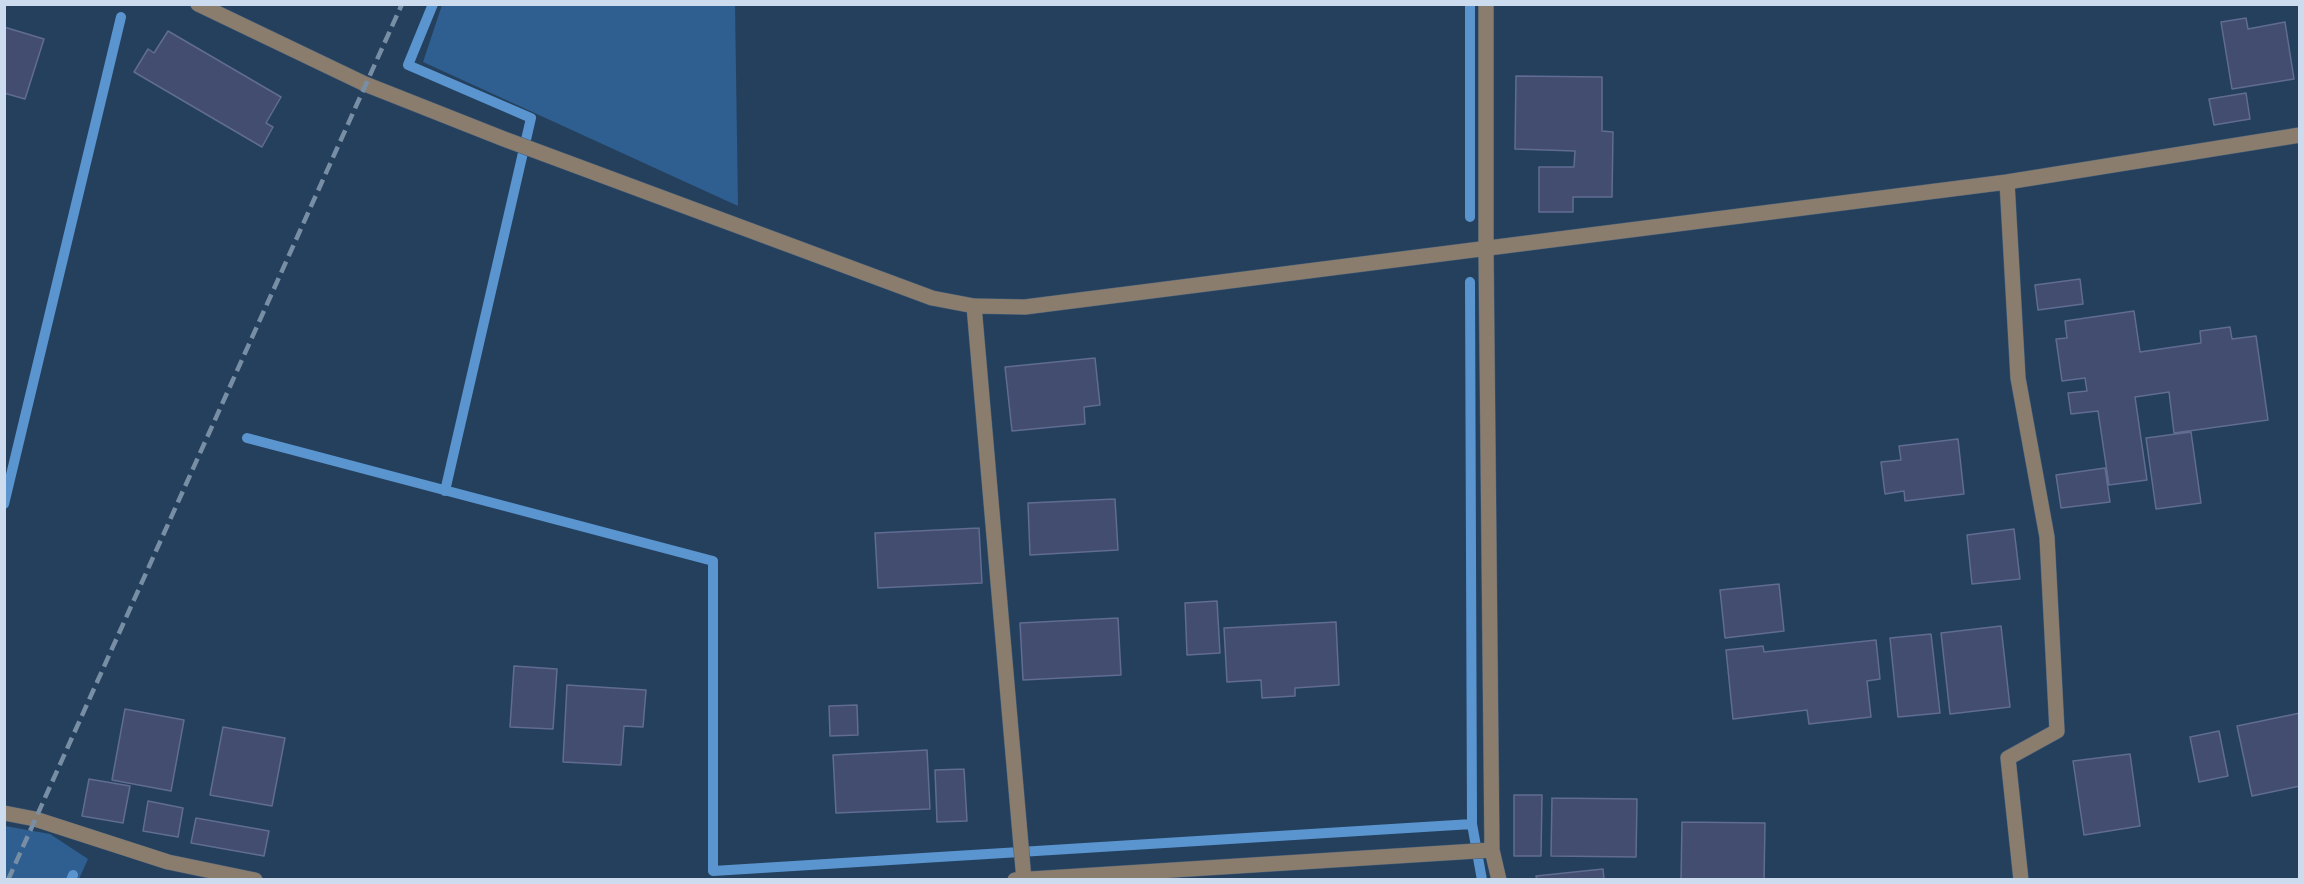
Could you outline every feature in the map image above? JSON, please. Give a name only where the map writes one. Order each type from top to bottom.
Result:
[{"type":"street","points":[[198,4],[365,84],[483,130],[932,298],[974,306],[1025,307],[2007,182],[2300,135]]},
{"type":"street","points":[[1486,4],[1492,850],[1499,879]]},
{"type":"street","points":[[2007,182],[2018,378],[2047,537],[2057,731],[2008,758],[2021,879]]},
{"type":"street","points":[[974,306],[1022,876],[1492,850]]},
{"type":"street","points":[[4,813],[35,819],[168,862],[255,879]]},
{"type":"shaded area","points":[[442,5],[735,5],[738,206],[423,62]]},
{"type":"shaded area","points":[[5,826],[50,834],[88,859],[79,879],[5,879]]},
{"type":"building","points":[[2246,18],[2248,29],[2285,22],[2294,79],[2232,89],[2221,22]]},
{"type":"building","points":[[4,27],[44,39],[25,99],[4,93]]},
{"type":"building","points":[[168,31],[281,97],[266,123],[273,127],[262,147],[134,72],[148,49],[154,53]]},
{"type":"building","points":[[1516,76],[1602,77],[1602,131],[1613,132],[1612,197],[1573,197],[1573,212],[1539,212],[1539,167],[1574,167],[1575,151],[1515,149]]},
{"type":"building","points":[[2246,93],[2250,119],[2214,125],[2209,99]]},
{"type":"building","points":[[2080,279],[2083,304],[2038,310],[2035,285]]},
{"type":"building","points":[[2134,311],[2140,352],[2201,343],[2200,331],[2230,327],[2232,339],[2256,336],[2268,420],[2174,433],[2169,392],[2135,397],[2147,480],[2109,485],[2098,411],[2071,414],[2068,393],[2087,391],[2085,378],[2062,381],[2056,339],[2067,338],[2065,321]]},
{"type":"building","points":[[1095,358],[1100,405],[1084,407],[1085,424],[1012,431],[1005,367]]},
{"type":"building","points":[[2191,432],[2201,503],[2156,509],[2146,438]]},
{"type":"building","points":[[1958,439],[1964,494],[1905,501],[1904,491],[1885,494],[1881,462],[1901,460],[1899,446]]},
{"type":"building","points":[[2105,468],[2110,502],[2061,508],[2056,475]]},
{"type":"building","points":[[1115,499],[1118,550],[1030,555],[1028,503]]},
{"type":"building","points":[[979,528],[982,583],[878,588],[875,533]]},
{"type":"building","points":[[2014,529],[2020,579],[1972,584],[1967,535]]},
{"type":"building","points":[[1779,584],[1784,631],[1725,638],[1720,590]]},
{"type":"building","points":[[1217,601],[1220,653],[1187,655],[1185,603]]},
{"type":"building","points":[[1118,618],[1121,675],[1023,680],[1020,623]]},
{"type":"building","points":[[1336,622],[1339,685],[1295,688],[1295,696],[1262,698],[1261,680],[1227,682],[1224,628]]},
{"type":"building","points":[[2001,626],[2010,707],[1950,714],[1941,633]]},
{"type":"building","points":[[1931,634],[1940,713],[1898,717],[1890,638]]},
{"type":"building","points":[[1876,640],[1880,679],[1867,681],[1871,717],[1809,724],[1807,710],[1733,719],[1726,650],[1763,646],[1764,652]]},
{"type":"building","points":[[514,666],[557,669],[553,729],[510,727]]},
{"type":"building","points":[[567,685],[646,690],[643,727],[624,726],[621,765],[563,762]]},
{"type":"building","points":[[857,705],[858,735],[830,736],[829,706]]},
{"type":"building","points":[[125,709],[184,720],[171,791],[112,780]]},
{"type":"building","points":[[2300,713],[2300,786],[2252,796],[2237,726]]},
{"type":"building","points":[[223,727],[285,738],[272,806],[210,795]]},
{"type":"building","points":[[2219,731],[2228,776],[2199,782],[2190,737]]},
{"type":"building","points":[[927,750],[930,809],[836,813],[833,755]]},
{"type":"building","points":[[2130,754],[2140,826],[2084,835],[2073,761]]},
{"type":"building","points":[[964,769],[967,821],[937,822],[935,770]]},
{"type":"building","points":[[89,779],[130,786],[123,823],[82,816]]},
{"type":"building","points":[[1514,795],[1542,795],[1541,856],[1514,856]]},
{"type":"building","points":[[1552,798],[1637,799],[1636,857],[1551,856]]},
{"type":"building","points":[[148,801],[183,808],[178,837],[143,831]]},
{"type":"building","points":[[196,818],[269,831],[264,856],[191,843]]},
{"type":"building","points":[[1682,822],[1765,823],[1764,880],[1681,880]]},
{"type":"building","points":[[1603,869],[1604,880],[1537,880],[1536,876]]},
{"type":"waterway","points":[[433,4],[408,65],[531,118],[445,491]]},
{"type":"waterway","points":[[1470,4],[1470,217]]},
{"type":"waterway","points":[[4,504],[121,17]]},
{"type":"waterway","points":[[1470,282],[1472,824],[1482,880]]},
{"type":"waterway","points":[[247,438],[713,561],[713,871],[1472,824]]},
{"type":"waterway","points":[[71,880],[73,875]]},
{"type":"railway","points":[[8,880],[402,4]]}]
